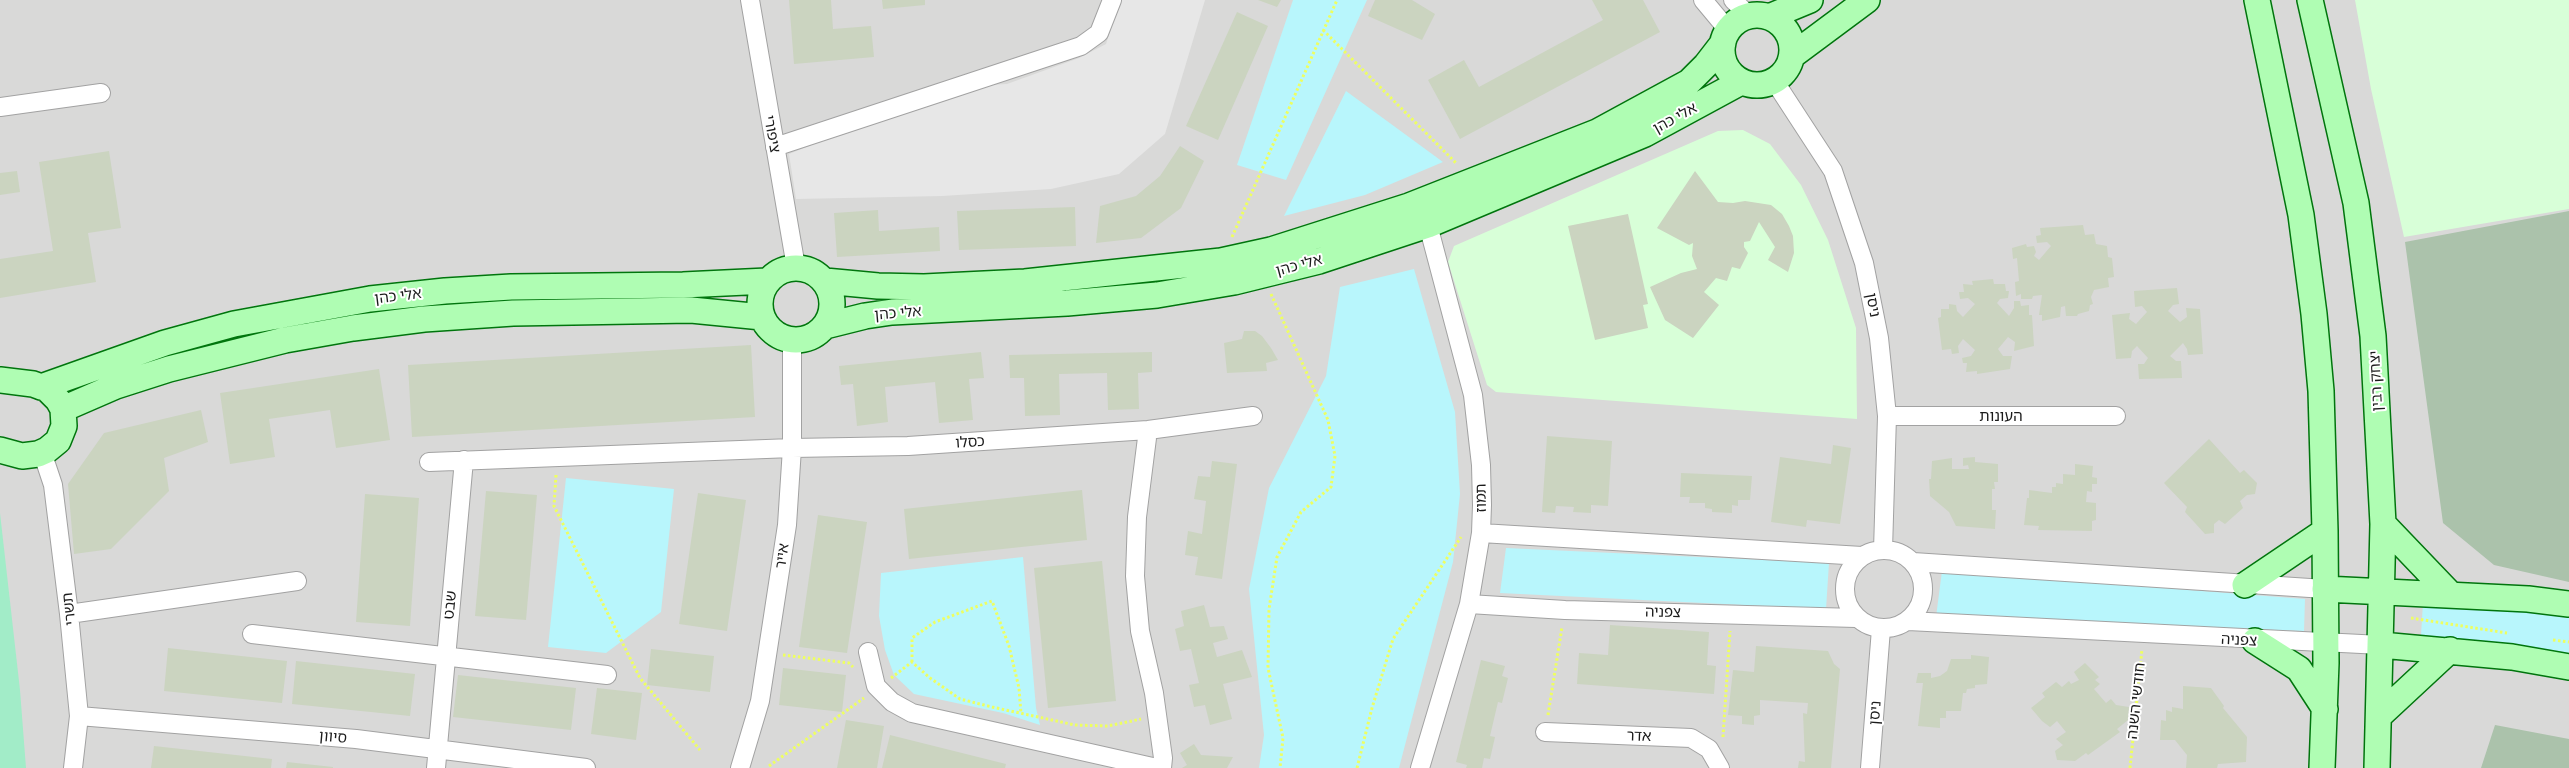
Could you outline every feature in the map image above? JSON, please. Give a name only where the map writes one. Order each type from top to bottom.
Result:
[{"type":"street","name":"ציפורי","points":[[750,0],[796,267]]},
{"type":"street","points":[[775,147],[1081,46],[1099,33],[1112,0]]},
{"type":"street","points":[[1703,0],[1725,36]]},
{"type":"street","points":[[1750,11],[1779,22],[1788,31],[1792,42],[1793,55],[1790,65],[1775,82],[1764,86],[1752,86],[1740,82],[1731,75],[1725,65],[1722,54],[1725,36],[1734,24],[1750,11],[1810,0]]},
{"type":"street","points":[[1793,55],[1867,0]]},
{"type":"street","points":[[2257,0],[2301,214],[2314,314],[2321,392],[2326,644],[2322,768]]},
{"type":"street","name":"יצחק רבין","points":[[2310,0],[2356,203],[2373,336],[2383,524],[2377,768]]},
{"type":"street","name":"אלי כהן","points":[[825,281],[878,286],[924,287],[1025,282],[1221,261],[1271,250],[1343,228],[1475,182],[1597,132],[1689,82],[1706,65],[1725,36]]},
{"type":"street","name":"אלי כהן","points":[[824,326],[865,316],[892,312],[1067,304],[1157,295],[1263,275],[1319,261],[1428,225],[1645,134],[1740,82]]},
{"type":"street","name":"ניסן","points":[[1775,82],[1833,171],[1864,263],[1879,338],[1887,416],[1882,550]]},
{"type":"street","points":[[1,102],[101,93]]},
{"type":"street","name":"תמוז","points":[[1420,768],[1469,604],[1481,533],[1482,505],[1481,465],[1473,395],[1428,225]]},
{"type":"street","points":[[796,267],[812,271],[825,281],[830,292],[832,304],[830,315],[824,326],[816,334],[804,339],[792,340],[774,333],[762,317],[760,298],[767,282],[785,269],[796,267]]},
{"type":"street","name":"אלי כהן","points":[[41,387],[164,343],[234,324],[370,300],[511,286],[767,282]]},
{"type":"street","name":"אלי כהן","points":[[63,409],[116,386],[169,369],[285,340],[424,318],[513,313],[691,310],[762,317]]},
{"type":"street","name":"אייר","points":[[740,768],[760,700],[787,525],[792,448],[792,340]]},
{"type":"street","points":[[0,380],[47,389],[58,400],[63,409],[64,426],[58,441],[42,452],[22,456],[0,450]]},
{"type":"street","name":"כסלו","points":[[429,462],[792,448],[908,446],[1148,430],[1253,416]]},
{"type":"street","name":"העונות","points":[[1887,416],[2116,416]]},
{"type":"street","points":[[1148,430],[1137,517],[1135,576],[1140,631],[1154,693],[1163,758],[1162,768]]},
{"type":"street","name":"תשרי","points":[[42,452],[53,484],[70,614],[79,716],[73,768]]},
{"type":"street","name":"שבט","points":[[436,768],[464,460]]},
{"type":"street","points":[[2383,524],[2450,594]]},
{"type":"street","points":[[2245,585],[2325,531]]},
{"type":"street","points":[[1481,533],[1862,556],[1882,550],[1899,553],[1913,562],[1921,573],[1924,586],[1923,599],[1918,611],[1908,621],[1896,628],[1881,629],[1864,624],[1856,618],[1846,601],[1846,581],[1854,563],[1862,556]]},
{"type":"street","points":[[1913,562],[2245,585],[2450,594],[2528,599],[2569,604]]},
{"type":"street","points":[[70,614],[297,581]]},
{"type":"street","name":"צפניה","points":[[1469,604],[1565,610],[1731,613],[1856,618]]},
{"type":"street","name":"צפניה","points":[[1908,621],[2450,650],[2569,667]]},
{"type":"street","name":"ניסן","points":[[1870,768],[1881,629]]},
{"type":"street","points":[[252,634],[607,675]]},
{"type":"street","points":[[2255,640],[2299,670],[2325,709]]},
{"type":"street","points":[[2379,716],[2450,650]]},
{"type":"street","points":[[868,652],[876,686],[892,702],[912,713],[1157,768]]},
{"type":"street","name":"סיוון","points":[[79,716],[356,739],[586,768]]},
{"type":"street","name":"אדר","points":[[1545,732],[1691,738],[1709,750],[1720,768]]},
{"type":"path","points":[[1221,261],[1337,0]]},
{"type":"path","points":[[1323,30],[1475,182]]},
{"type":"path","points":[[1263,275],[1328,420],[1334,456],[1330,487],[1301,512],[1277,556],[1269,609],[1268,668],[1283,738],[1280,768]]},
{"type":"path","points":[[557,457],[554,506],[640,678],[700,750]]},
{"type":"path","points":[[1357,768],[1372,708],[1393,639],[1482,505]]},
{"type":"path","points":[[912,662],[912,638],[935,622],[992,601],[1009,646],[1019,688],[1021,714]]},
{"type":"path","points":[[1545,732],[1565,610]]},
{"type":"path","points":[[1722,739],[1731,613]]},
{"type":"path","points":[[2412,618],[2510,633]]},
{"type":"path","name":"חודשי השנה","points":[[2130,768],[2143,634]]},
{"type":"path","points":[[2549,639],[2569,642]]},
{"type":"path","points":[[768,653],[849,663],[855,668]]},
{"type":"shaded area","points":[[0,0],[2569,0],[2569,768],[0,768]]},
{"type":"shaded area","points":[[1120,0],[1205,0],[1165,134],[1119,174],[1051,189],[942,196],[796,199],[789,154],[955,87],[1007,84],[1079,58],[1106,44]]},
{"type":"shaded area","points":[[1293,0],[1367,0],[1286,180],[1237,165]]},
{"type":"shaded area","points":[[2355,0],[2569,0],[2569,209],[2404,237],[2371,89]]},
{"type":"shaded area","points":[[1346,91],[1443,162],[1365,195],[1284,216]]},
{"type":"shaded area","points":[[1743,130],[1770,144],[1801,185],[1828,240],[1856,328],[1857,419],[1496,392],[1487,385],[1448,262],[1454,246],[1718,131]]},
{"type":"shaded area","points":[[2569,211],[2569,582],[2494,565],[2443,523],[2405,242]]},
{"type":"shaded area","points":[[1414,269],[1455,412],[1460,494],[1453,562],[1399,768],[1259,768],[1264,735],[1249,589],[1269,488],[1326,376],[1340,287]]},
{"type":"shaded area","points":[[566,478],[674,489],[661,612],[606,653],[548,647]]},
{"type":"shaded area","points":[[0,513],[20,690],[26,768],[0,768]]},
{"type":"shaded area","points":[[1506,548],[1829,563],[1826,609],[1500,593]]},
{"type":"shaded area","points":[[1023,557],[1036,708],[1040,725],[1003,713],[914,694],[894,675],[885,650],[879,616],[881,573]]},
{"type":"shaded area","points":[[1942,571],[2305,599],[2304,631],[1936,617]]},
{"type":"shaded area","points":[[2423,603],[2529,611],[2569,618],[2569,653],[2421,635]]},
{"type":"shaded area","points":[[2495,725],[2569,739],[2569,768],[2481,768]]},
{"type":"building","points":[[789,0],[831,0],[833,29],[871,26],[874,57],[794,64]]},
{"type":"building","points":[[882,0],[925,0],[925,5],[883,9]]},
{"type":"building","points":[[1258,0],[1281,0],[1277,7]]},
{"type":"building","points":[[1375,0],[1412,0],[1435,14],[1422,40],[1368,16]]},
{"type":"building","points":[[1592,0],[1643,0],[1660,32],[1460,139],[1428,80],[1464,60],[1479,87],[1603,20]]},
{"type":"building","points":[[1237,12],[1268,26],[1218,140],[1186,126]]},
{"type":"building","points":[[1180,146],[1204,161],[1181,208],[1141,238],[1096,243],[1100,206],[1136,196],[1160,176]]},
{"type":"building","points":[[109,151],[121,228],[88,233],[96,282],[0,298],[0,259],[53,251],[39,162]]},
{"type":"building","points":[[17,171],[20,192],[0,195],[0,173]]},
{"type":"building","points":[[1695,171],[1718,202],[1733,203],[1745,201],[1771,205],[1782,214],[1793,236],[1794,253],[1788,272],[1768,260],[1775,247],[1759,222],[1750,241],[1744,242],[1744,247],[1748,253],[1740,269],[1732,267],[1727,281],[1716,278],[1704,292],[1719,305],[1693,338],[1665,320],[1650,287],[1681,273],[1697,269],[1692,256],[1693,243],[1689,245],[1657,228]]},
{"type":"building","points":[[1075,207],[1076,246],[959,250],[957,211]]},
{"type":"building","points":[[878,210],[879,231],[939,227],[940,251],[837,257],[834,213]]},
{"type":"building","points":[[1628,214],[1648,304],[1643,305],[1648,328],[1595,340],[1568,226]]},
{"type":"building","points":[[2083,225],[2085,235],[2094,234],[2096,244],[2107,246],[2108,257],[2112,258],[2114,277],[2108,278],[2109,287],[2094,290],[2091,297],[2093,304],[2090,305],[2089,311],[2077,316],[2066,316],[2065,306],[2061,307],[2060,317],[2042,321],[2042,315],[2039,315],[2042,295],[2033,296],[2032,299],[2021,299],[2021,294],[2016,296],[2015,282],[2019,281],[2017,258],[2013,259],[2012,248],[2026,244],[2027,247],[2034,246],[2036,252],[2034,256],[2039,260],[2051,246],[2047,242],[2037,243],[2036,236],[2041,235],[2040,228]]},
{"type":"building","points":[[1993,279],[1994,284],[2005,284],[2006,291],[2009,291],[2008,298],[2000,299],[1997,303],[2009,316],[2014,308],[2014,301],[2020,301],[2021,306],[2029,305],[2029,315],[2032,315],[2034,346],[2014,351],[2015,342],[2008,337],[1998,349],[2003,356],[2012,356],[2010,369],[1977,374],[1977,371],[1966,372],[1967,363],[1963,363],[1962,358],[1971,356],[1975,350],[1963,339],[1958,346],[1959,353],[1952,354],[1951,349],[1942,350],[1938,318],[1941,317],[1941,309],[1949,309],[1949,304],[1956,305],[1957,311],[1963,317],[1975,304],[1968,298],[1960,299],[1959,292],[1964,292],[1963,284],[1973,285],[1972,281]]},
{"type":"building","points":[[2177,288],[2179,304],[2173,305],[2168,311],[2180,322],[2187,317],[2186,308],[2200,309],[2203,354],[2188,355],[2183,343],[2170,356],[2176,361],[2181,361],[2182,378],[2139,379],[2138,364],[2144,364],[2148,358],[2137,346],[2132,351],[2131,358],[2116,359],[2112,315],[2130,313],[2129,319],[2136,324],[2147,312],[2142,306],[2135,307],[2134,291]]},
{"type":"building","points":[[1244,331],[1255,331],[1262,336],[1278,360],[1266,363],[1267,371],[1227,373],[1224,343],[1242,339]]},
{"type":"building","points":[[751,345],[755,417],[412,437],[408,365]]},
{"type":"building","points":[[981,352],[984,378],[969,379],[973,420],[939,423],[935,382],[885,387],[888,422],[857,426],[853,384],[841,385],[839,366]]},
{"type":"building","points":[[1152,352],[1152,372],[1138,373],[1139,409],[1108,410],[1107,373],[1059,374],[1060,415],[1025,416],[1024,378],[1010,378],[1009,355]]},
{"type":"building","points":[[379,369],[390,440],[336,448],[330,410],[269,419],[275,457],[230,464],[220,393]]},
{"type":"building","points":[[201,410],[208,442],[164,458],[169,491],[111,549],[74,554],[68,484],[104,433]]},
{"type":"building","points":[[1547,436],[1612,441],[1608,506],[1591,505],[1591,513],[1573,512],[1574,507],[1556,506],[1555,513],[1542,512]]},
{"type":"building","points":[[2209,439],[2240,473],[2244,470],[2257,483],[2255,494],[2247,495],[2240,501],[2243,508],[2225,524],[2219,520],[2214,524],[2214,533],[2205,534],[2185,512],[2187,507],[2164,483]]},
{"type":"building","points":[[1833,445],[1851,448],[1840,524],[1807,520],[1806,527],[1771,522],[1780,457],[1831,464]]},
{"type":"building","points":[[1975,457],[1975,462],[1998,464],[1998,482],[1994,482],[1995,489],[1992,489],[1992,510],[1996,510],[1995,529],[1956,526],[1949,512],[1930,496],[1929,479],[1931,479],[1932,461],[1952,458],[1952,469],[1969,469],[1968,465],[1963,466],[1963,458]]},
{"type":"building","points":[[1212,461],[1237,464],[1222,579],[1195,575],[1198,557],[1185,555],[1188,531],[1202,534],[1206,501],[1194,499],[1198,476],[1210,477]]},
{"type":"building","points":[[2075,464],[2093,466],[2092,477],[2097,478],[2097,484],[2092,484],[2092,492],[2087,491],[2086,502],[2096,503],[2096,520],[2092,521],[2092,531],[2038,530],[2039,526],[2024,525],[2029,490],[2052,493],[2052,487],[2056,487],[2056,483],[2063,484],[2063,474],[2075,475]]},
{"type":"building","points":[[1681,473],[1752,476],[1750,500],[1738,500],[1738,506],[1732,505],[1732,513],[1712,512],[1712,509],[1705,508],[1705,503],[1689,503],[1690,497],[1680,497]]},
{"type":"building","points":[[1082,490],[1087,540],[909,559],[904,509]]},
{"type":"building","points":[[486,491],[537,495],[526,620],[475,616]]},
{"type":"building","points":[[698,493],[746,500],[727,631],[679,624]]},
{"type":"building","points":[[365,494],[419,498],[410,626],[356,622]]},
{"type":"building","points":[[818,515],[867,522],[847,653],[799,647]]},
{"type":"building","points":[[1102,561],[1116,701],[1048,708],[1034,568]]},
{"type":"building","points":[[1204,605],[1210,627],[1224,626],[1228,639],[1213,643],[1217,657],[1242,650],[1252,677],[1223,684],[1232,719],[1210,725],[1205,705],[1194,707],[1189,685],[1199,683],[1191,649],[1180,651],[1175,629],[1184,626],[1181,611]]},
{"type":"building","points":[[1610,625],[1709,632],[1707,665],[1716,666],[1714,694],[1577,684],[1579,653],[1608,655]]},
{"type":"building","points":[[1756,646],[1828,651],[1834,664],[1840,669],[1831,768],[1798,768],[1799,761],[1805,762],[1803,713],[1807,714],[1808,703],[1760,700],[1760,715],[1754,716],[1754,725],[1742,724],[1742,716],[1728,715],[1733,670],[1754,672]]},
{"type":"building","points":[[168,648],[287,661],[282,703],[164,691]]},
{"type":"building","points":[[651,649],[714,656],[710,692],[647,685]]},
{"type":"building","points":[[1971,655],[1989,657],[1987,684],[1975,685],[1975,688],[1967,689],[1966,693],[1963,693],[1961,711],[1946,711],[1946,718],[1940,718],[1940,728],[1918,726],[1923,683],[1916,683],[1918,673],[1931,673],[1931,678],[1940,676],[1947,671],[1951,659],[1971,659]]},
{"type":"building","points":[[1481,660],[1505,666],[1502,676],[1508,678],[1502,703],[1498,702],[1490,736],[1495,737],[1490,759],[1484,758],[1482,768],[1466,768],[1467,765],[1456,762]]},
{"type":"building","points":[[296,661],[415,674],[410,716],[292,704]]},
{"type":"building","points":[[2085,663],[2099,677],[2095,680],[2100,684],[2094,689],[2106,703],[2111,699],[2116,705],[2129,707],[2128,720],[2117,729],[2120,732],[2088,755],[2086,753],[2075,761],[2057,760],[2055,751],[2063,745],[2056,739],[2066,732],[2057,721],[2050,727],[2031,708],[2045,697],[2042,693],[2056,682],[2062,687],[2069,681],[2071,684],[2079,680],[2074,672]]},
{"type":"building","points":[[783,668],[846,675],[842,712],[779,705]]},
{"type":"building","points":[[458,675],[576,688],[571,730],[453,717]]},
{"type":"building","points":[[2183,686],[2211,688],[2224,706],[2223,708],[2247,737],[2246,762],[2218,764],[2217,768],[2186,768],[2187,755],[2175,740],[2160,740],[2161,720],[2166,721],[2166,710],[2172,712],[2172,707],[2183,709]]},
{"type":"building","points":[[597,688],[642,693],[636,740],[591,734]]},
{"type":"building","points":[[846,720],[884,726],[877,768],[837,768]]},
{"type":"building","points":[[890,735],[1006,764],[1005,768],[882,768]]},
{"type":"building","points":[[1194,744],[1201,755],[1233,757],[1227,768],[1182,768],[1187,765],[1180,753]]},
{"type":"building","points":[[154,746],[272,759],[271,768],[151,768]]},
{"type":"building","points":[[287,762],[333,767],[333,768],[286,768]]}]
